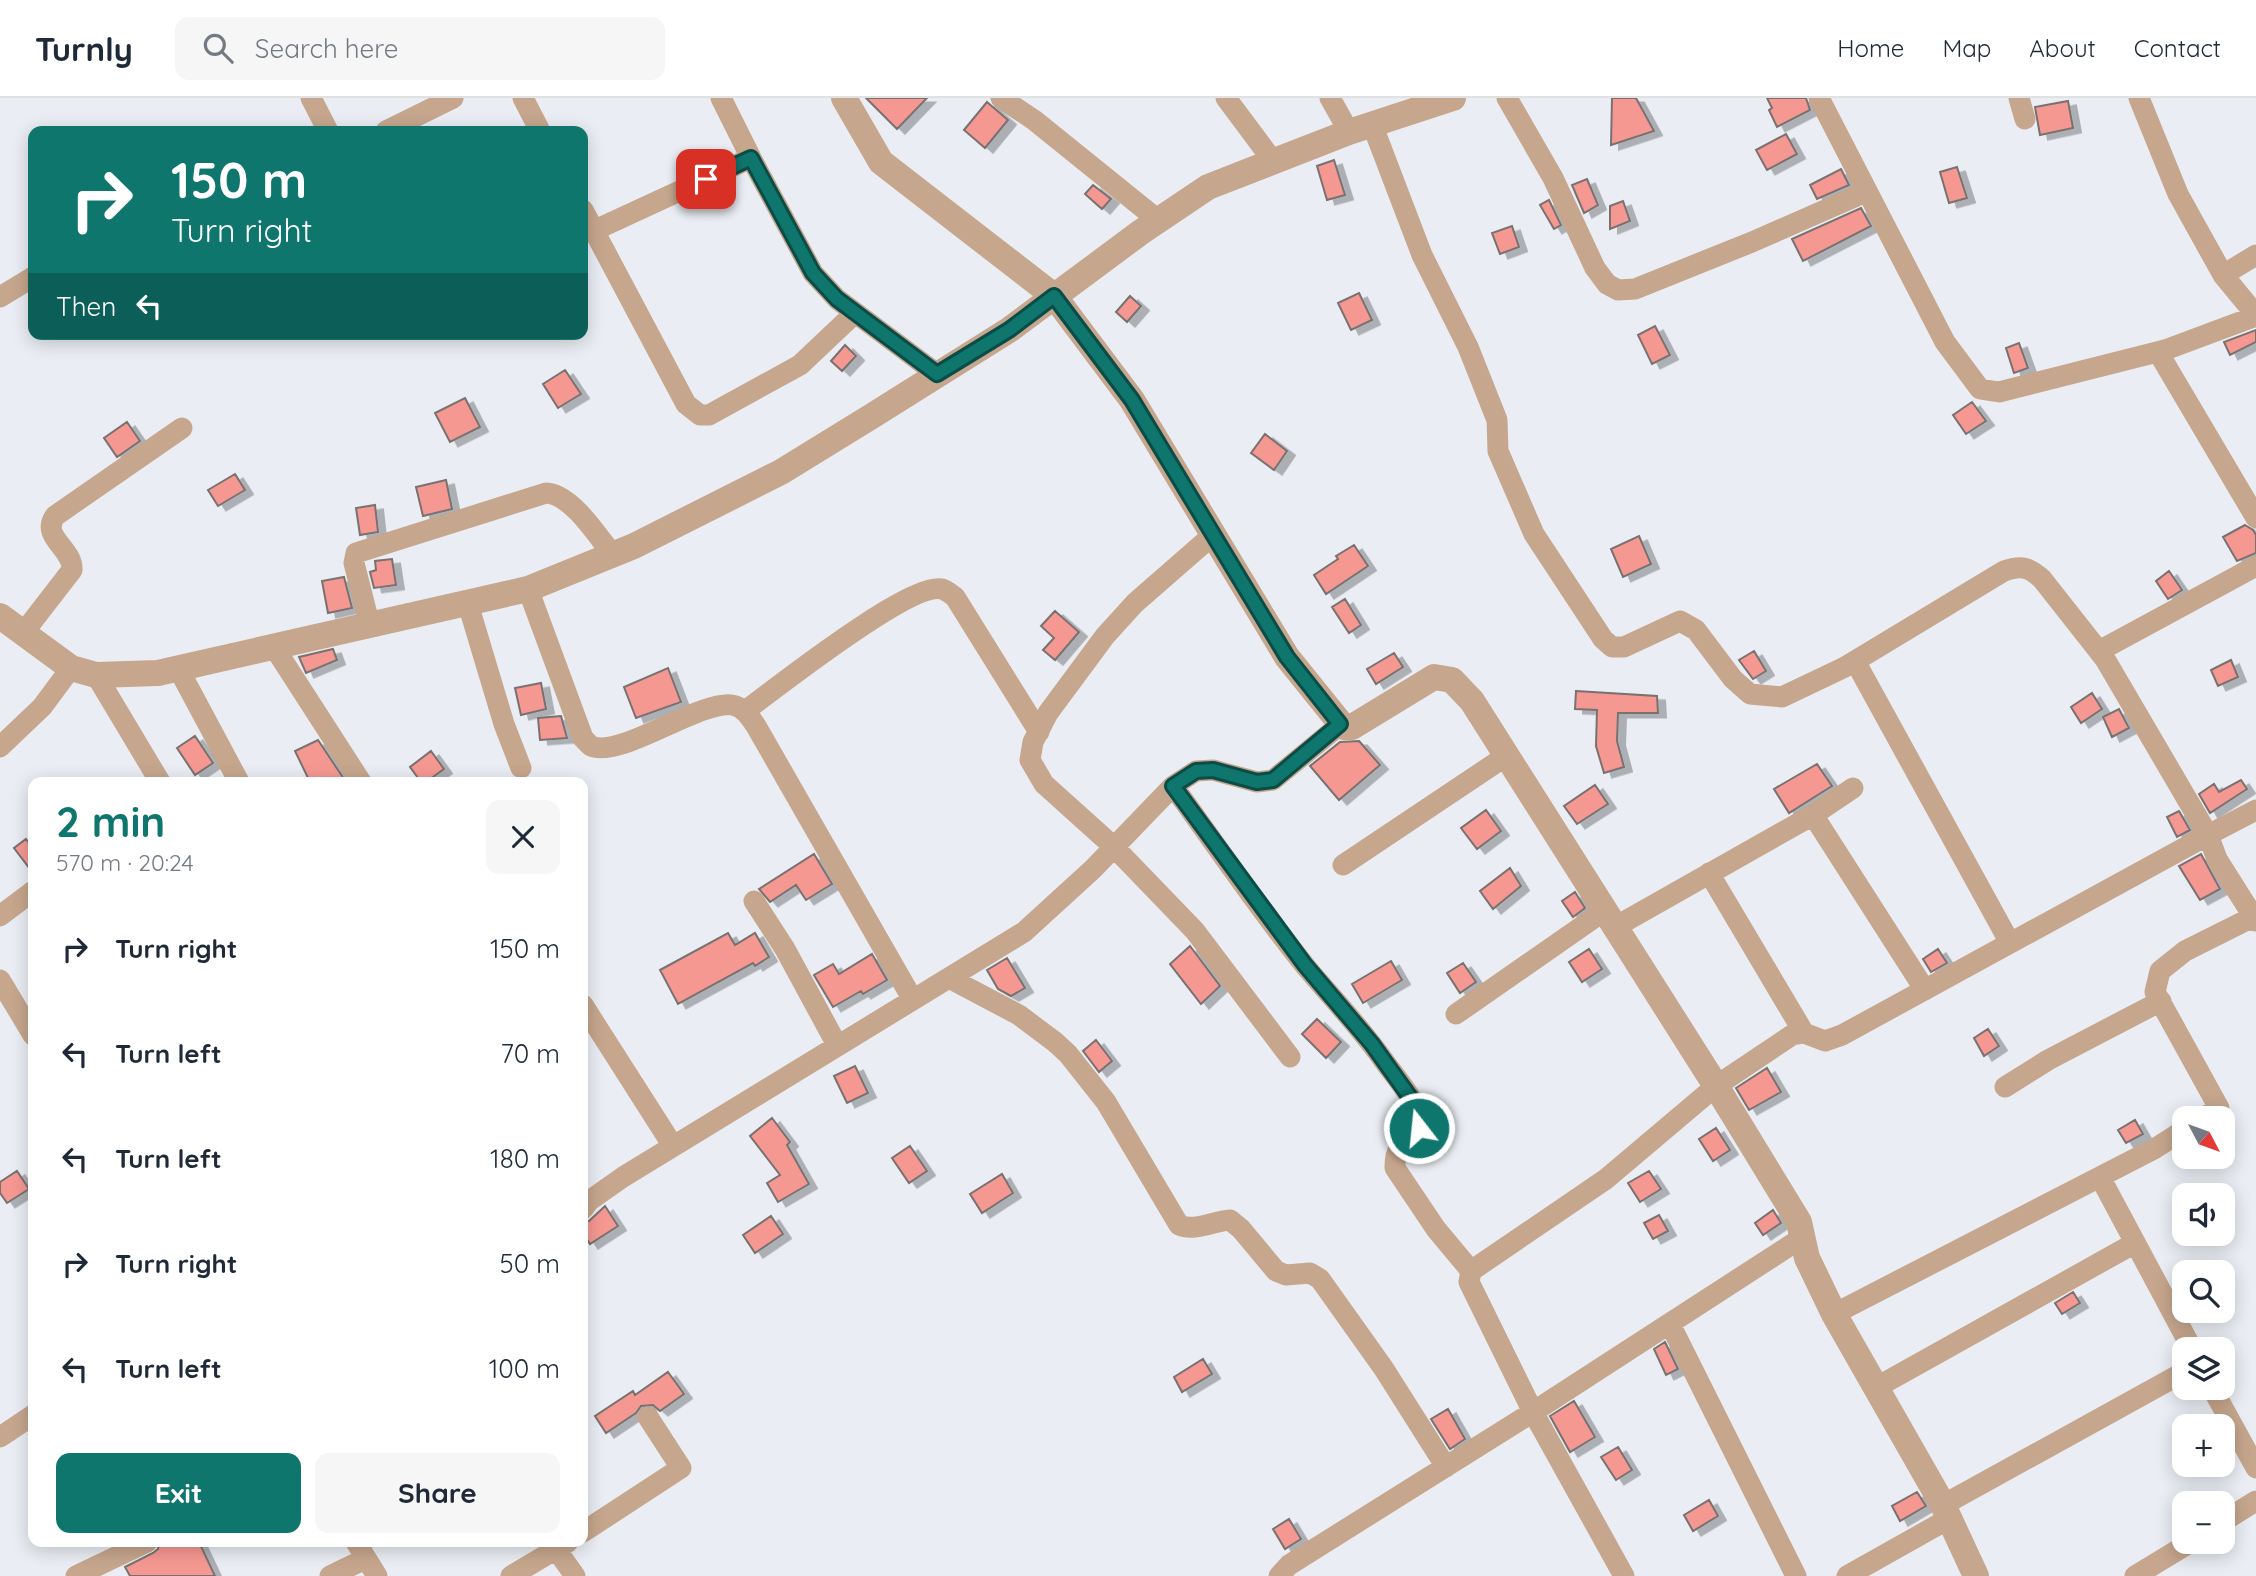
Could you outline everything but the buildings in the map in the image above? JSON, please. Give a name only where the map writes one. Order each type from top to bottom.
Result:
[{"type":"street","points":[[311,98],[325,126]]},
{"type":"street","points":[[396,126],[453,98]]},
{"type":"street","points":[[523,98],[537,126]]},
{"type":"street","points":[[721,98],[813,273],[837,299],[937,374]]},
{"type":"street","points":[[844,98],[881,162],[1054,296],[1132,400],[1287,657],[1340,724],[1352,727],[1434,677],[1452,680],[1472,701],[1799,1222],[1807,1258],[1834,1314],[1946,1512],[1976,1576]]},
{"type":"street","points":[[1001,98],[1034,120],[1150,226]]},
{"type":"street","points":[[1226,98],[1273,161]]},
{"type":"street","points":[[1330,98],[1361,128],[1468,347],[1497,420],[1498,452],[1534,534],[1603,639],[1612,647],[1624,647],[1680,621],[1696,630],[1734,679],[1751,694],[1782,696],[1856,661],[2004,571],[2019,566],[2032,569],[2042,579],[2099,651],[2208,835],[2217,859],[2255,919],[2185,951],[2160,971],[2155,992],[2218,1106]]},
{"type":"street","points":[[0,747],[83,672],[158,673],[468,604],[528,589],[634,546],[781,472],[1009,330],[1116,250],[1208,187],[1361,128],[1452,98]]},
{"type":"street","points":[[1507,98],[1553,178],[1595,268],[1607,284],[1618,290],[1635,289],[1866,192]]},
{"type":"street","points":[[1819,98],[1945,342],[1980,389],[1999,393],[2158,352],[2256,316],[2223,275],[2178,194],[2139,98]]},
{"type":"street","points":[[2019,98],[2025,120]]},
{"type":"street","points":[[593,231],[751,158]]},
{"type":"street","points":[[588,221],[686,404],[700,415],[709,415],[800,365],[855,313]]},
{"type":"street","points":[[2223,275],[2256,255]]},
{"type":"street","points":[[0,296],[28,280]]},
{"type":"street","points":[[2158,352],[2256,518]]},
{"type":"street","points":[[24,632],[72,570],[70,558],[51,531],[51,522],[55,516],[182,428]]},
{"type":"street","points":[[370,626],[354,563],[356,553],[546,493],[563,498],[588,523],[612,554]]},
{"type":"street","points":[[1214,534],[1135,603],[1105,636],[1048,713],[1033,742],[1030,760],[1044,784],[1114,847],[1195,931],[1290,1057]]},
{"type":"street","points":[[2099,651],[2253,574]]},
{"type":"street","points":[[528,589],[583,738],[592,746],[604,746],[649,734],[713,707],[732,705],[745,711],[763,737],[913,1000]]},
{"type":"street","points":[[745,711],[895,605],[928,590],[943,589],[955,597],[1039,732]]},
{"type":"street","points":[[468,604],[504,724],[521,768]]},
{"type":"street","points":[[0,616],[83,672],[156,777]]},
{"type":"street","points":[[274,647],[358,777]]},
{"type":"street","points":[[1856,661],[2010,943]]},
{"type":"street","points":[[178,668],[236,777]]},
{"type":"street","points":[[588,1202],[623,1177],[1024,932],[1114,847],[1173,786],[1196,771],[1213,770],[1257,782],[1273,780],[1340,724]]},
{"type":"street","points":[[1343,865],[1506,756]]},
{"type":"street","points":[[1173,786],[1305,965],[1372,1044],[1412,1100],[1421,1118],[1419,1128],[1399,1145],[1395,1168],[1436,1229],[1471,1270]]},
{"type":"street","points":[[1456,1014],[1610,919],[1709,873],[1813,815],[1853,788]]},
{"type":"street","points":[[1624,1576],[1533,1412],[1469,1282],[1471,1270],[1606,1179],[1716,1086],[1792,1035],[1804,1033],[1825,1041],[1842,1035],[2256,810]]},
{"type":"street","points":[[1813,815],[1925,990]]},
{"type":"street","points":[[1709,873],[1804,1033]]},
{"type":"street","points":[[0,916],[28,895]]},
{"type":"street","points":[[754,901],[785,949],[837,1045]]},
{"type":"street","points":[[949,978],[1019,1015],[1068,1054],[1105,1102],[1179,1225],[1190,1228],[1219,1220],[1230,1220],[1276,1270],[1286,1275],[1310,1273],[1320,1279],[1384,1369],[1446,1467]]},
{"type":"street","points":[[0,981],[28,1027]]},
{"type":"street","points":[[2005,1087],[2048,1060],[2161,1002]]},
{"type":"street","points":[[588,1013],[673,1146]]},
{"type":"street","points":[[1834,1314],[2172,1138]]},
{"type":"street","points":[[2100,1177],[2186,1337]]},
{"type":"street","points":[[1279,1576],[1289,1565],[1533,1412],[1803,1237]]},
{"type":"street","points":[[1877,1387],[2135,1243]]},
{"type":"street","points":[[1670,1324],[1796,1576]]},
{"type":"street","points":[[1847,1576],[1946,1512],[2172,1378]]},
{"type":"street","points":[[2219,1400],[2256,1468]]},
{"type":"street","points":[[588,1529],[681,1468],[648,1417]]},
{"type":"street","points":[[0,1437],[28,1418]]},
{"type":"street","points":[[2235,1514],[2256,1501]]},
{"type":"street","points":[[76,1576],[136,1547]]},
{"type":"street","points":[[511,1576],[554,1547]]},
{"type":"street","points":[[560,1547],[575,1576]]},
{"type":"street","points":[[2135,1576],[2172,1554]]},
{"type":"street","points":[[330,1576],[366,1559]]},
{"type":"route","points":[[706,179],[751,158],[813,273],[837,299],[937,374],[1009,330],[1054,296],[1132,400],[1287,657],[1340,724],[1273,780],[1246,781],[1213,770],[1196,771],[1173,786],[1305,965],[1372,1044],[1412,1100],[1421,1118],[1419,1128]]}]
